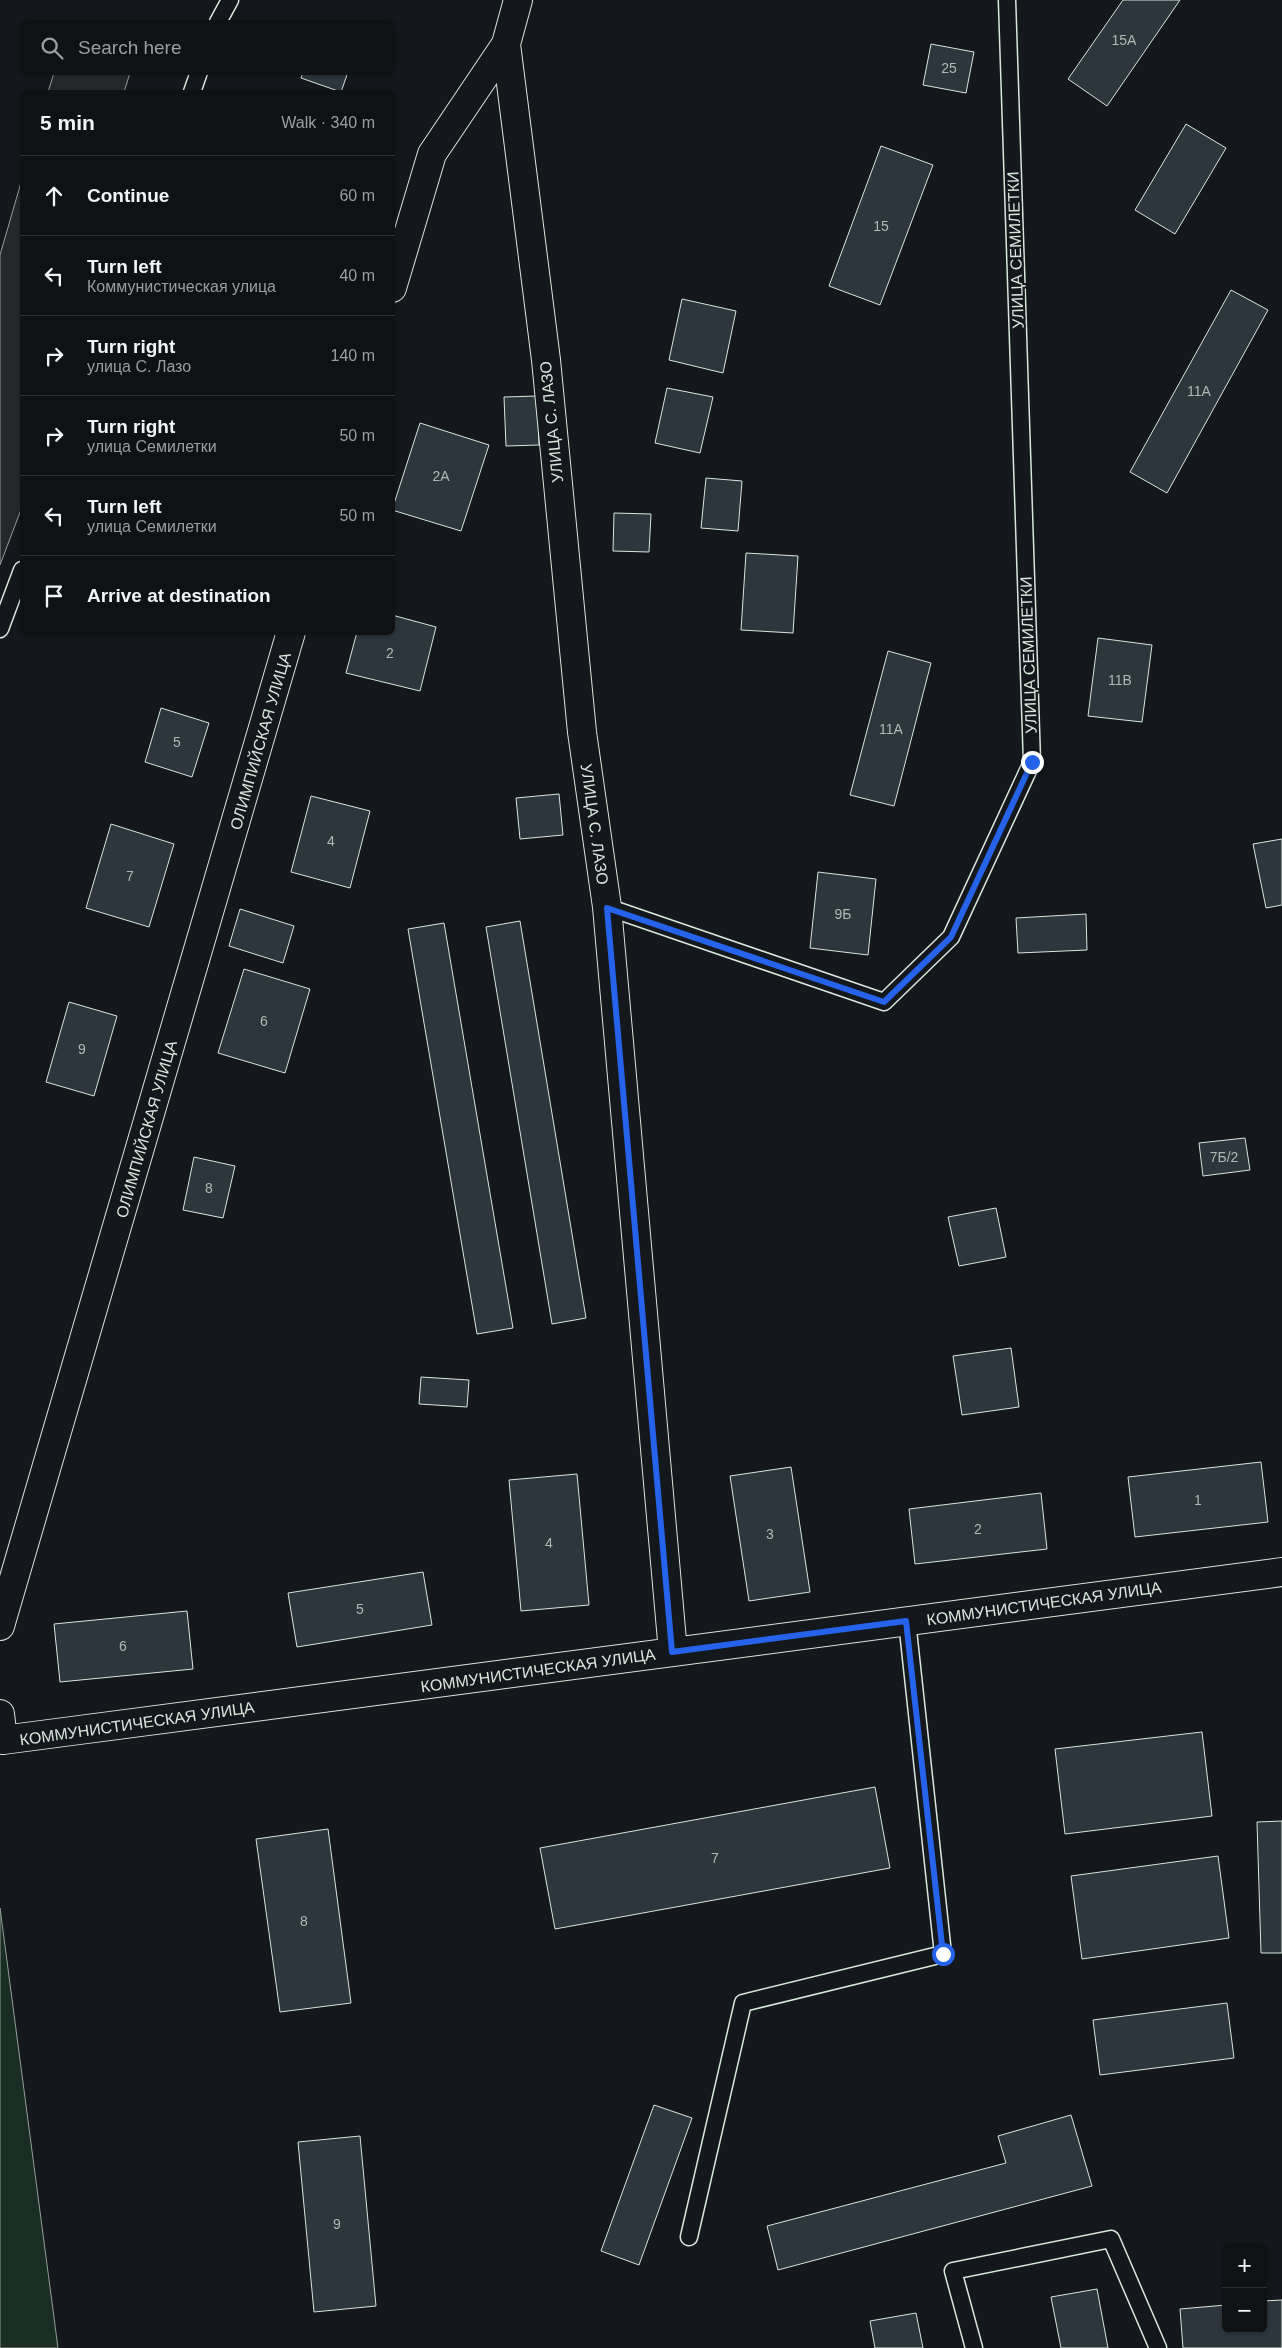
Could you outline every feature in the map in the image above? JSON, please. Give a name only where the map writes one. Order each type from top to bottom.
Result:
[{"type":"street","name":"УЛИЦА С. ЛАЗО","points":[[518,0],[506,44],[546,360],[582,732],[607,908],[672,1652]]},
{"type":"street","points":[[395,278],[432,154],[506,44]]},
{"type":"street","name":"ОЛИМПИЙСКАЯ УЛИЦА","points":[[0,1626],[291,635]]},
{"type":"street","name":"КОММУНИСТИЧЕСКАЯ УЛИЦА","points":[[1,1737],[1282,1572]]},
{"type":"lane","points":[[219,20],[230,0]]},
{"type":"lane","name":"УЛИЦА СЕМИЛЕТКИ","points":[[607,908],[884,1002],[951,937],[1032,762],[1007,0]]},
{"type":"lane","points":[[193,90],[198,75]]},
{"type":"lane","points":[[0,629],[20,575]]},
{"type":"lane","points":[[689,2237],[743,2003],[943,1954],[906,1621]]},
{"type":"lane","points":[[974,2348],[953,2271],[1111,2239],[1158,2348]]},
{"type":"green space","points":[[0,1908],[58,2348],[0,2348]]},
{"type":"shaded area","points":[[53,75],[129,75],[125,90],[49,90]]},
{"type":"shaded area","points":[[20,186],[20,512],[0,565],[0,255]]},
{"type":"building","points":[[1123,0],[1180,0],[1107,106],[1068,79]]},
{"type":"building","points":[[931,44],[974,52],[966,93],[923,85]]},
{"type":"building","points":[[302,75],[347,75],[342,90],[335,90],[301,78]]},
{"type":"building","points":[[1186,124],[1226,148],[1175,234],[1135,210]]},
{"type":"building","points":[[881,146],[933,165],[880,305],[829,286]]},
{"type":"building","points":[[1231,290],[1268,310],[1167,493],[1130,472]]},
{"type":"building","points":[[682,299],[736,311],[723,373],[669,360]]},
{"type":"building","points":[[667,388],[713,397],[700,453],[655,443]]},
{"type":"building","points":[[537,396],[539,445],[506,446],[504,397]]},
{"type":"building","points":[[420,423],[489,445],[461,531],[395,511],[395,501]]},
{"type":"building","points":[[706,478],[742,481],[738,531],[701,528]]},
{"type":"building","points":[[614,513],[651,514],[649,552],[613,551]]},
{"type":"building","points":[[746,553],[798,556],[793,633],[741,630]]},
{"type":"building","points":[[395,616],[436,627],[420,691],[346,673],[356,635],[395,635]]},
{"type":"building","points":[[1098,638],[1152,645],[1142,722],[1088,716]]},
{"type":"building","points":[[888,651],[931,663],[894,806],[850,795]]},
{"type":"building","points":[[161,708],[209,723],[192,777],[145,762]]},
{"type":"building","points":[[559,794],[563,835],[520,839],[516,798]]},
{"type":"building","points":[[311,796],[370,811],[350,888],[291,872]]},
{"type":"building","points":[[111,824],[174,844],[149,927],[86,908]]},
{"type":"building","points":[[1282,839],[1282,905],[1266,908],[1253,844]]},
{"type":"building","points":[[818,872],[876,879],[868,955],[810,948]]},
{"type":"building","points":[[240,909],[294,926],[283,963],[229,946]]},
{"type":"building","points":[[1086,914],[1087,950],[1018,953],[1016,918]]},
{"type":"building","points":[[520,921],[586,1318],[552,1324],[486,927]]},
{"type":"building","points":[[444,923],[513,1328],[477,1334],[408,929]]},
{"type":"building","points":[[244,969],[310,989],[285,1073],[218,1053]]},
{"type":"building","points":[[69,1002],[117,1016],[94,1096],[46,1082]]},
{"type":"building","points":[[1245,1138],[1250,1170],[1203,1176],[1199,1143]]},
{"type":"building","points":[[194,1157],[235,1166],[223,1218],[183,1210]]},
{"type":"building","points":[[996,1208],[1006,1257],[959,1266],[948,1217]]},
{"type":"building","points":[[1011,1348],[1019,1407],[962,1415],[953,1356]]},
{"type":"building","points":[[421,1377],[469,1380],[467,1407],[419,1404]]},
{"type":"building","points":[[1261,1462],[1268,1522],[1135,1537],[1128,1477]]},
{"type":"building","points":[[791,1467],[810,1592],[749,1601],[730,1476]]},
{"type":"building","points":[[577,1474],[589,1605],[521,1611],[509,1480]]},
{"type":"building","points":[[1041,1493],[1047,1549],[915,1564],[909,1509]]},
{"type":"building","points":[[423,1572],[432,1625],[297,1647],[288,1593]]},
{"type":"building","points":[[187,1611],[193,1669],[60,1682],[54,1624]]},
{"type":"building","points":[[1202,1732],[1212,1816],[1065,1834],[1055,1749]]},
{"type":"building","points":[[875,1787],[890,1868],[555,1929],[540,1848]]},
{"type":"building","points":[[1282,1821],[1282,1953],[1261,1953],[1257,1822]]},
{"type":"building","points":[[328,1829],[351,2003],[280,2012],[256,1839]]},
{"type":"building","points":[[1218,1856],[1229,1938],[1082,1959],[1071,1876]]},
{"type":"building","points":[[1227,2003],[1234,2058],[1100,2075],[1093,2020]]},
{"type":"building","points":[[654,2105],[692,2118],[639,2265],[601,2251]]},
{"type":"building","points":[[1071,2115],[1092,2186],[778,2270],[767,2226],[1006,2163],[998,2136]]},
{"type":"building","points":[[360,2136],[376,2306],[314,2312],[298,2142]]},
{"type":"building","points":[[1097,2289],[1108,2348],[1061,2348],[1051,2297]]},
{"type":"building","points":[[1282,2300],[1282,2348],[1183,2348],[1180,2309],[1222,2305],[1222,2333],[1267,2333],[1267,2301]]},
{"type":"building","points":[[916,2313],[923,2348],[875,2348],[870,2321]]},
{"type":"route","points":[[943,1954],[906,1621],[672,1652],[607,908],[884,1002],[951,937],[1032,762]]}]
